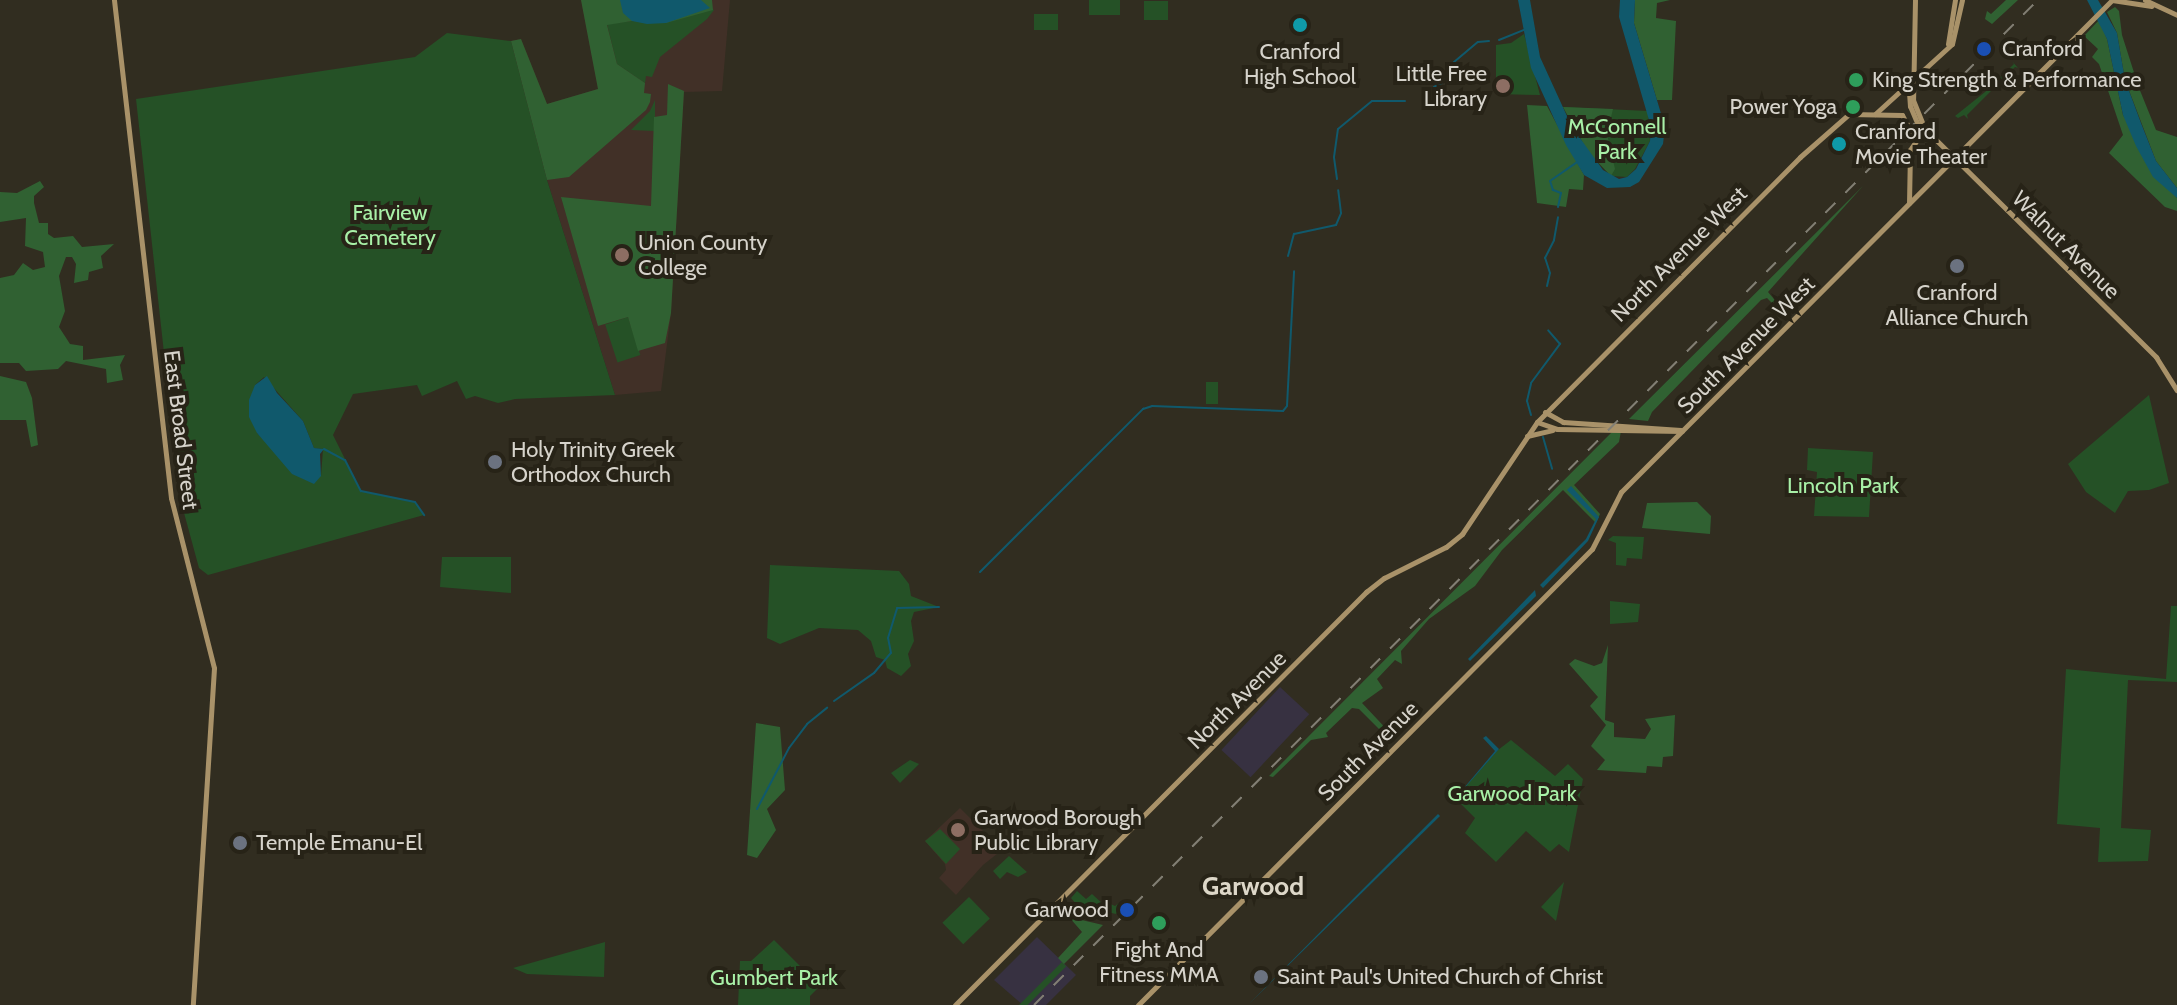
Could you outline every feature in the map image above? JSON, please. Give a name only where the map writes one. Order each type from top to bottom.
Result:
[{"type":"main road","name":"East Broad Street","points":[[114,0],[171,498],[214,668],[193,1005]]},
{"type":"main road","points":[[1909,203],[1910,150],[1914,137],[1925,129],[1913,102],[1915,0]]},
{"type":"main road","points":[[1946,49],[1951,37],[1955,0]]},
{"type":"main road","points":[[1875,114],[1913,82],[1956,36],[1962,0]]},
{"type":"main road","points":[[2145,0],[2152,6]]},
{"type":"main road","points":[[2110,1],[2152,6],[2177,15]]},
{"type":"main road","name":"South Avenue West","points":[[1609,513],[1621,492],[2110,1]]},
{"type":"main road","name":"North Avenue West","points":[[1537,422],[1784,172],[1849,114],[1875,114]]},
{"type":"main road","points":[[1875,114],[1902,115],[1914,137]]},
{"type":"main road","name":"Walnut Avenue","points":[[1925,129],[2156,357],[2177,390]]},
{"type":"main road","points":[[1545,412],[1563,422],[1670,427],[1683,431]]},
{"type":"main road","points":[[1537,422],[1557,429]]},
{"type":"main road","name":"North Avenue","points":[[955,1005],[1366,592],[1384,578],[1454,542],[1471,522],[1537,422]]},
{"type":"main road","points":[[1525,437],[1557,429],[1683,431]]},
{"type":"main road","points":[[1662,432],[1666,448]]},
{"type":"main road","name":"South Avenue","points":[[1138,1005],[1592,549],[1609,513]]},
{"type":"shaded area","name":"Union County College","points":[[581,0],[730,0],[722,91],[684,92],[671,313],[661,391],[615,395],[547,180],[511,41],[521,39],[547,104],[598,89]]},
{"type":"shaded area","points":[[1280,687],[1309,714],[1251,777],[1221,750]]},
{"type":"shaded area","points":[[960,808],[1002,850],[983,865],[956,895],[939,878],[946,870],[945,864],[925,841]]},
{"type":"shaded area","points":[[1037,937],[1076,975],[1046,1005],[1023,1005],[994,980]]},
{"type":"green space","points":[[581,0],[712,0],[713,10],[666,23],[632,21],[607,25],[617,64],[645,83],[644,93],[651,94],[650,102],[646,110],[569,177],[547,180],[511,41],[521,39],[547,104],[598,89]]},
{"type":"green space","points":[[1089,0],[1120,0],[1120,15],[1089,15]]},
{"type":"green space","points":[[1635,0],[1670,0],[1657,3],[1656,18],[1676,21],[1672,100],[1657,100],[1634,23]]},
{"type":"green space","points":[[2006,0],[2018,0],[1992,24],[1985,19],[1987,11],[1991,14]]},
{"type":"green space","points":[[1144,1],[1168,1],[1168,20],[1144,20]]},
{"type":"green space","points":[[2115,7],[2119,11],[2122,35],[2139,88],[2156,130],[2177,137],[2177,188],[2156,161],[2125,80],[2117,33],[2107,12]]},
{"type":"green space","points":[[710,8],[714,10],[707,19],[660,57],[652,77],[646,76],[645,83],[617,64],[607,24],[632,21],[665,23]]},
{"type":"green space","points":[[1034,14],[1058,14],[1058,30],[1034,30]]},
{"type":"green space","points":[[2099,20],[2107,39],[2123,115],[2177,198],[2177,211],[2165,207],[2109,153],[2123,135],[2099,64],[2092,57],[2098,49],[2084,36]]},
{"type":"green space","name":"Fairview Cemetery","points":[[447,33],[511,41],[547,180],[615,395],[515,399],[498,403],[475,396],[466,399],[457,381],[422,396],[417,385],[353,394],[333,435],[361,491],[415,502],[424,515],[208,575],[199,568],[180,498],[136,99],[415,57]],"holes":[[[264,377],[303,421],[314,448],[323,449],[321,476],[268,444],[257,433],[255,385]]]},
{"type":"green space","points":[[1524,34],[1540,95],[1496,94],[1496,45],[1511,43]]},
{"type":"green space","points":[[2012,61],[2018,68],[2015,67],[1999,83],[1999,89],[1995,87],[1967,115],[1968,119],[1964,115],[1955,116],[1985,92],[2014,64]]},
{"type":"green space","points":[[668,84],[684,91],[671,313],[665,343],[638,351],[628,317],[598,326],[561,197],[651,206],[654,117],[667,115]]},
{"type":"green space","points":[[655,100],[655,131],[631,130],[650,111]]},
{"type":"green space","points":[[1527,105],[1547,106],[1584,175],[1583,190],[1569,189],[1566,207],[1537,203]]},
{"type":"green space","name":"McConnell Park","points":[[1563,107],[1648,111],[1650,141],[1635,169],[1627,177],[1611,176],[1588,152]]},
{"type":"green space","points":[[1563,107],[1613,109],[1607,134],[1615,169],[1611,176],[1588,152]]},
{"type":"green space","points":[[40,181],[44,187],[34,196],[34,203],[39,223],[48,223],[48,234],[54,238],[73,236],[82,247],[114,244],[101,256],[103,268],[89,272],[88,280],[74,283],[76,264],[72,257],[66,257],[59,276],[65,311],[59,327],[70,344],[83,346],[83,360],[125,355],[120,365],[123,380],[107,383],[106,369],[66,361],[58,369],[26,371],[19,363],[0,363],[0,278],[14,275],[23,263],[33,270],[45,267],[43,252],[25,246],[26,218],[0,222],[0,192],[17,193]]},
{"type":"green space","points":[[1863,186],[1768,292],[1780,306],[1777,308],[1767,298],[1761,300],[1652,412],[1648,421],[1629,419]]},
{"type":"green space","points":[[628,317],[640,355],[618,362],[605,324]]},
{"type":"green space","points":[[0,376],[26,382],[32,398],[38,445],[31,447],[26,420],[0,420]]},
{"type":"green space","points":[[1206,382],[1218,382],[1218,404],[1206,404]]},
{"type":"green space","points":[[2149,395],[2169,483],[2149,490],[2128,491],[2115,513],[2086,492],[2068,464]]},
{"type":"green space","points":[[1614,430],[1621,431],[1619,442],[1574,485],[1600,514],[1596,523],[1563,490],[1502,550],[1475,586],[1429,619],[1401,651],[1402,664],[1395,660],[1377,679],[1383,688],[1362,703],[1393,736],[1384,744],[1383,733],[1359,709],[1352,708],[1326,733],[1328,737],[1311,740],[1273,777],[1269,776]]},
{"type":"green space","name":"Lincoln Park","points":[[1808,448],[1873,452],[1869,517],[1814,516],[1817,472],[1807,470]]},
{"type":"green space","points":[[1697,502],[1711,516],[1710,534],[1642,528],[1647,503]]},
{"type":"green space","points":[[1613,536],[1644,537],[1642,559],[1627,558],[1626,566],[1616,565],[1616,543],[1608,540]]},
{"type":"green space","points":[[442,557],[511,557],[511,593],[440,587]]},
{"type":"green space","points":[[770,565],[899,571],[909,584],[911,596],[939,607],[914,612],[911,621],[914,641],[908,654],[911,666],[901,676],[887,668],[885,660],[876,657],[871,641],[858,630],[819,628],[780,644],[767,638]]},
{"type":"green space","points":[[1610,601],[1640,604],[1638,622],[1610,624]]},
{"type":"green space","points":[[2171,606],[2177,606],[2177,682],[2128,680],[2121,828],[2151,830],[2148,861],[2098,862],[2100,828],[2057,824],[2066,669],[2166,679]]},
{"type":"green space","points":[[1608,645],[1605,720],[1614,723],[1614,737],[1645,739],[1651,729],[1645,719],[1675,715],[1673,756],[1663,757],[1662,767],[1647,766],[1646,773],[1597,770],[1605,760],[1591,746],[1606,725],[1590,706],[1598,697],[1569,664],[1575,659],[1594,666],[1602,663]]},
{"type":"green space","points":[[756,723],[780,727],[785,790],[767,809],[776,830],[757,858],[747,855]]},
{"type":"green space","name":"Garwood Park","points":[[1511,740],[1555,776],[1568,764],[1583,779],[1569,852],[1559,844],[1550,852],[1526,831],[1496,862],[1465,833],[1475,818],[1455,798],[1498,750]]},
{"type":"green space","points":[[910,760],[919,764],[900,783],[891,773]]},
{"type":"green space","points":[[940,829],[960,849],[946,864],[925,841]]},
{"type":"green space","points":[[1009,856],[1027,872],[1018,877],[1007,872],[1000,879],[993,871]]},
{"type":"green space","points":[[1564,882],[1556,921],[1541,907]]},
{"type":"green space","points":[[1077,891],[1086,899],[1092,894],[1103,904],[1106,902],[1115,906],[1120,902],[1121,908],[1116,914],[1077,905],[1071,898]]},
{"type":"green space","points":[[969,897],[990,919],[963,944],[942,923]]},
{"type":"green space","points":[[1069,917],[1103,925],[1064,964],[1058,958],[1082,932]]},
{"type":"green space","name":"Gumbert Park","points":[[774,940],[820,986],[810,996],[810,1005],[738,1005],[740,961],[751,961]]},
{"type":"green space","points":[[605,942],[604,977],[527,974],[513,968]]},
{"type":"green space","points":[[1062,962],[1066,966],[1027,1005],[1019,1005]]},
{"type":"water","points":[[620,0],[701,0],[710,8],[666,23],[647,24],[632,21],[623,13]]},
{"type":"water","points":[[1518,0],[1530,0],[1540,57],[1572,127],[1603,170],[1619,179],[1636,169],[1650,141],[1651,127],[1619,17],[1620,0],[1635,0],[1634,23],[1665,127],[1663,144],[1639,182],[1630,187],[1607,188],[1584,175],[1566,145],[1531,68]]},
{"type":"water","points":[[2087,0],[2098,0],[2117,33],[2125,80],[2156,161],[2177,188],[2177,198],[2153,177],[2136,146],[2123,115],[2107,39]]},
{"type":"water","points":[[267,376],[277,393],[303,421],[314,448],[324,449],[320,454],[321,476],[314,484],[292,474],[257,433],[249,417],[249,400],[255,385]]},
{"type":"water","points":[[1571,486],[1599,517],[1588,541],[1543,588],[1540,585],[1586,539],[1596,519],[1567,490]]},
{"type":"water","points":[[1535,590],[1536,596],[1470,661],[1468,659]]},
{"type":"water","points":[[1486,736],[1499,749],[1448,807],[1495,751],[1483,738]]},
{"type":"water","points":[[1438,814],[1440,816],[1248,1005],[1342,910]]},
{"type":"waterway","points":[[1499,40],[1524,30]]},
{"type":"waterway","points":[[1434,87],[1442,83],[1454,62],[1478,42],[1489,41]]},
{"type":"waterway","points":[[1337,179],[1334,157],[1338,129],[1372,101],[1405,101]]},
{"type":"waterway","points":[[1558,207],[1561,193],[1553,190],[1550,181],[1577,162]]},
{"type":"waterway","points":[[1288,256],[1294,234],[1336,225],[1341,213],[1338,190]]},
{"type":"waterway","points":[[1547,286],[1550,273],[1545,258],[1554,240],[1558,217]]},
{"type":"waterway","points":[[980,572],[1143,409],[1152,406],[1283,411],[1287,406],[1294,271]]},
{"type":"waterway","points":[[1531,415],[1527,401],[1531,383],[1560,344],[1548,330]]},
{"type":"waterway","points":[[1543,437],[1552,469]]},
{"type":"waterway","points":[[324,449],[345,460],[361,491],[415,502],[424,515]]},
{"type":"waterway","points":[[834,701],[874,673],[891,653],[888,638],[897,608],[939,607]]},
{"type":"waterway","points":[[757,809],[789,748],[807,724],[827,708]]},
{"type":"railway","points":[[1034,1005],[2038,0]]},
{"type":"place","name":"Cranford High School","points":[[1300,25]]},
{"type":"place","name":"Cranford","points":[[1984,49]]},
{"type":"place","name":"King Strength & Performance","points":[[1856,80]]},
{"type":"place","name":"Little Free Library","points":[[1503,86]]},
{"type":"place","name":"Power Yoga","points":[[1853,107]]},
{"type":"place","name":"Cranford Movie Theater","points":[[1839,144]]},
{"type":"place","name":"Union County College","points":[[622,255]]},
{"type":"place","name":"Cranford Alliance Church","points":[[1957,266]]},
{"type":"place","name":"Holy Trinity Greek Orthodox Church","points":[[495,462]]},
{"type":"place","name":"Garwood Borough Public Library","points":[[958,830]]},
{"type":"place","name":"Temple Emanu-El","points":[[240,843]]},
{"type":"place","name":"Garwood","points":[[1127,910]]},
{"type":"place","name":"Fight And Fitness MMA","points":[[1159,923]]},
{"type":"place","name":"Saint Paul's United Church of Christ","points":[[1261,977]]},
{"type":"district","name":"Garwood","points":[[1253,887]]}]
